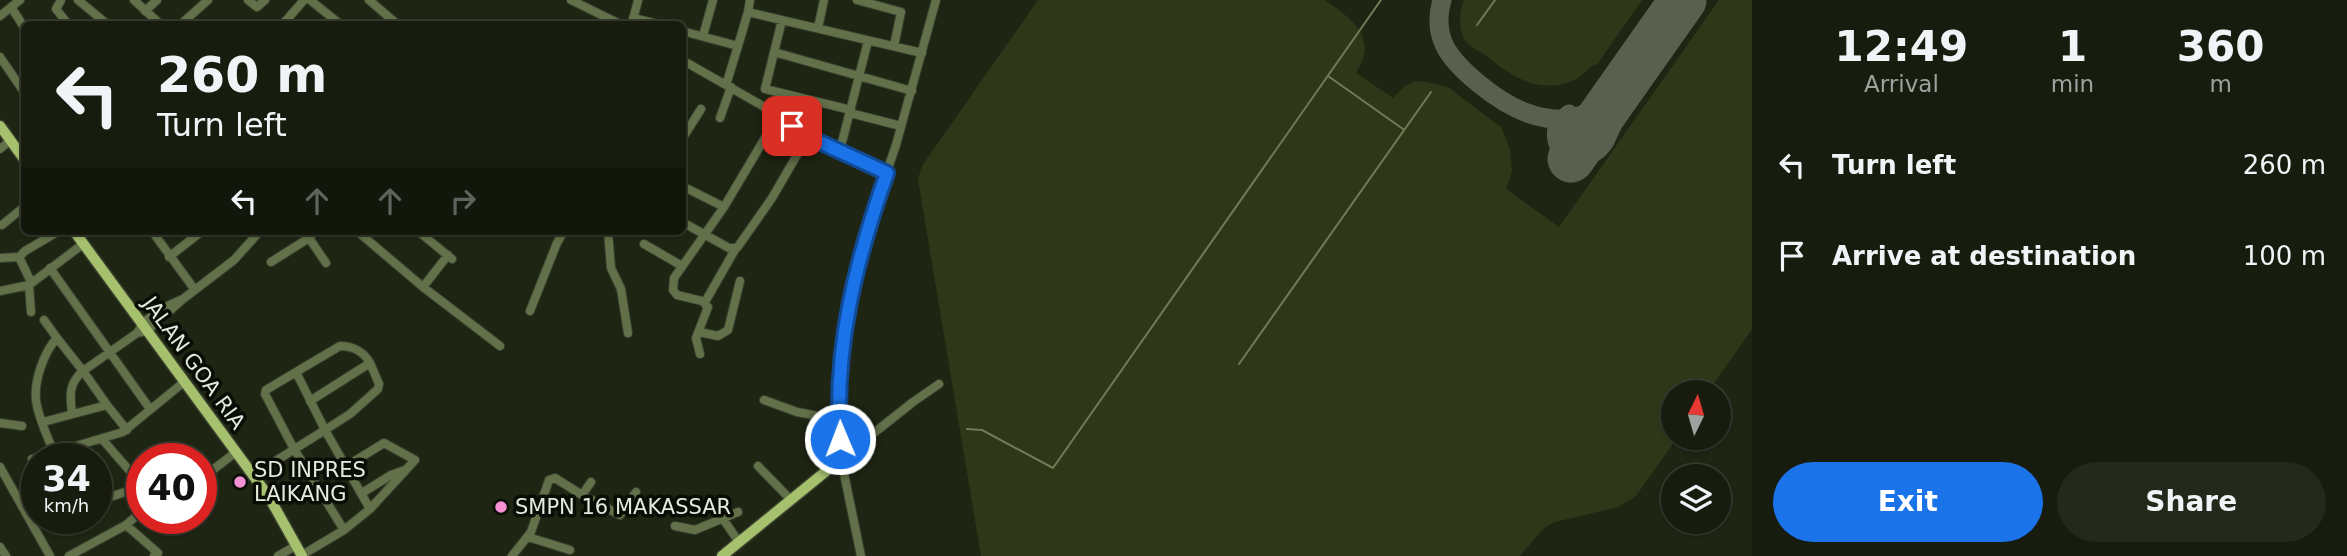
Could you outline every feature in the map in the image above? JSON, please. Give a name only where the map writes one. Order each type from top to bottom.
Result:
[{"type":"main road","points":[[0,126],[21,155]]},
{"type":"main road","name":"JALAN GOA RIA","points":[[77,235],[142,329],[274,504],[300,552]]},
{"type":"main road","points":[[722,556],[841,459]]},
{"type":"street","points":[[61,0],[56,9],[66,21]]},
{"type":"street","points":[[78,0],[103,21]]},
{"type":"street","points":[[134,0],[157,21]]},
{"type":"street","points":[[145,11],[157,0]]},
{"type":"street","points":[[184,21],[208,0]]},
{"type":"street","points":[[248,0],[257,7],[265,0]]},
{"type":"street","points":[[286,21],[304,0]]},
{"type":"street","points":[[310,0],[336,21]]},
{"type":"street","points":[[369,0],[394,21]]},
{"type":"street","points":[[571,0],[604,21]]},
{"type":"street","points":[[632,21],[638,0]]},
{"type":"street","points":[[703,36],[713,0]]},
{"type":"street","points":[[720,118],[750,0]]},
{"type":"street","points":[[818,28],[824,0]]},
{"type":"street","points":[[857,0],[901,12],[894,46]]},
{"type":"street","points":[[861,556],[841,459],[840,365],[850,293],[912,91],[936,0]]},
{"type":"street","points":[[0,16],[15,3],[22,21]]},
{"type":"street","points":[[748,12],[922,53]]},
{"type":"street","points":[[761,105],[782,20]]},
{"type":"street","points":[[686,32],[738,46]]},
{"type":"street","points":[[840,150],[868,41]]},
{"type":"street","points":[[774,52],[912,91]]},
{"type":"street","points":[[0,57],[21,88]]},
{"type":"street","points":[[686,62],[761,105],[807,136],[887,173]]},
{"type":"street","points":[[765,89],[901,126]]},
{"type":"street","points":[[686,133],[701,109]]},
{"type":"street","points":[[705,303],[674,293],[674,278],[724,207],[778,116]]},
{"type":"street","points":[[700,354],[696,341],[707,311],[705,303],[736,248],[772,198],[807,136]]},
{"type":"street","points":[[0,149],[11,140]]},
{"type":"street","points":[[686,188],[724,207]]},
{"type":"street","points":[[2,225],[21,209]]},
{"type":"street","points":[[686,224],[729,248],[736,248]]},
{"type":"street","points":[[0,258],[19,257],[53,235]]},
{"type":"street","points":[[155,235],[195,290]]},
{"type":"street","points":[[169,257],[197,235]]},
{"type":"street","points":[[72,414],[70,390],[72,383],[83,370],[142,329],[158,310],[183,299],[234,260],[256,235]]},
{"type":"street","points":[[271,262],[311,235]]},
{"type":"street","points":[[312,235],[326,263]]},
{"type":"street","points":[[362,235],[423,287],[500,346]]},
{"type":"street","points":[[423,235],[450,257],[423,287]]},
{"type":"street","points":[[530,311],[562,235]]},
{"type":"street","points":[[608,235],[611,268],[621,289],[628,333]]},
{"type":"street","points":[[0,291],[30,283],[83,244]]},
{"type":"street","points":[[644,244],[682,266]]},
{"type":"street","points":[[19,257],[30,283],[32,312]]},
{"type":"street","points":[[50,268],[150,409]]},
{"type":"street","points":[[699,332],[718,337],[728,330],[740,281]]},
{"type":"street","points":[[44,320],[127,430]]},
{"type":"street","points":[[50,443],[36,401],[47,352],[57,338]]},
{"type":"street","points":[[253,475],[294,449],[325,430],[350,414],[377,389],[379,384],[363,353],[342,346],[265,392],[294,449],[344,530]]},
{"type":"street","points":[[310,401],[370,363]]},
{"type":"street","points":[[296,372],[370,509]]},
{"type":"street","points":[[90,443],[127,430],[184,382]]},
{"type":"street","points":[[841,459],[939,384]]},
{"type":"street","points":[[764,400],[797,412],[839,420]]},
{"type":"street","points":[[43,422],[107,405]]},
{"type":"street","points":[[0,423],[22,426]]},
{"type":"street","points":[[102,439],[126,467]]},
{"type":"street","points":[[278,556],[300,552],[344,530],[370,509],[414,463],[414,458],[384,443],[345,467]]},
{"type":"street","points":[[217,467],[236,452]]},
{"type":"street","points":[[758,466],[792,500]]},
{"type":"street","points":[[0,467],[50,556]]},
{"type":"street","points":[[362,493],[391,475],[407,470]]},
{"type":"street","points":[[512,556],[528,537],[551,478],[620,515],[636,492]]},
{"type":"street","points":[[582,495],[591,482]]},
{"type":"street","points":[[675,526],[695,530],[738,512]]},
{"type":"street","points":[[723,519],[739,542]]},
{"type":"street","points":[[69,556],[126,525]]},
{"type":"street","points":[[136,534],[158,555]]},
{"type":"street","points":[[528,537],[570,550]]},
{"type":"street","points":[[0,547],[6,556]]},
{"type":"green space","points":[[1038,0],[1325,0],[1360,31],[1365,48],[1356,73],[1393,98],[1405,86],[1416,81],[1448,87],[1501,127],[1510,149],[1512,171],[1506,189],[1559,227],[1719,0],[1752,0],[1752,329],[1716,380],[1661,380],[1661,450],[1669,450],[1636,496],[1618,507],[1555,522],[1544,528],[1520,556],[981,556],[918,179],[922,166]]},
{"type":"green space","points":[[1464,0],[1642,0],[1596,66],[1594,64],[1582,75],[1568,82],[1546,86],[1518,77],[1468,44],[1463,38],[1460,16]]},
{"type":"waterway","points":[[967,429],[982,430],[1053,468],[1381,0]]},
{"type":"waterway","points":[[1477,25],[1495,0]]},
{"type":"waterway","points":[[1328,76],[1403,129]]},
{"type":"waterway","points":[[1239,364],[1431,92]]},
{"type":"taxiway","points":[[1442,0],[1439,26],[1441,37],[1451,57],[1478,83],[1515,108],[1552,119],[1571,118],[1589,112],[1607,101],[1624,84]]},
{"type":"taxiway","points":[[1569,114],[1558,124],[1556,136],[1564,152],[1580,157],[1598,150],[1605,141],[1644,56]]},
{"type":"runway","points":[[1571,159],[1683,0]]},
{"type":"place","name":"SD INPRES LAIKANG","points":[[240,482]]},
{"type":"place","name":"SMPN 16 MAKASSAR","points":[[501,507]]},
{"type":"route","points":[[792,126],[811,138],[887,173],[850,293],[840,365],[840,439]]}]
